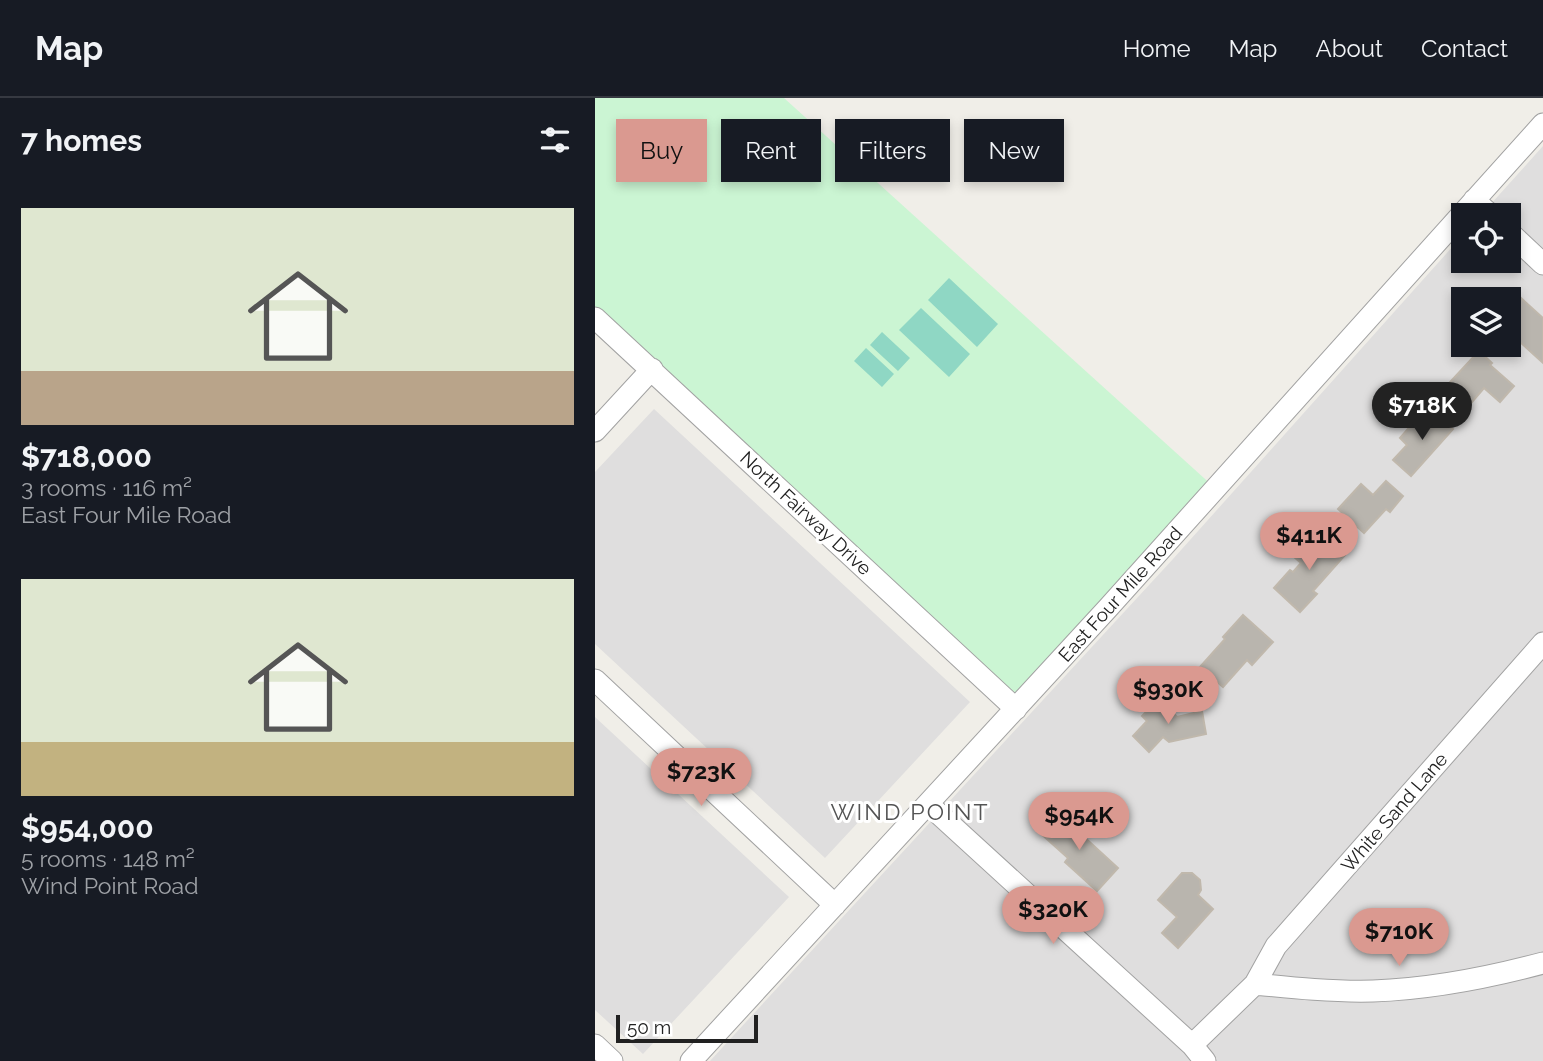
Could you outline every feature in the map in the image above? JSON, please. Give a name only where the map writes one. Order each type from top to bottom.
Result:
[{"type":"street","name":"East Four Mile Road","points":[[691,1061],[1016,709],[1543,124]]},
{"type":"street","points":[[1474,200],[1477,203]]},
{"type":"street","points":[[1521,243],[1543,264]]},
{"type":"street","name":"North Fairway Drive","points":[[595,318],[1016,709]]},
{"type":"street","points":[[595,431],[652,369]]},
{"type":"street","name":"White Sand Lane","points":[[1199,1053],[1255,984],[1276,946],[1543,643]]},
{"type":"street","points":[[595,680],[835,905]]},
{"type":"street","points":[[929,804],[1199,1053]]},
{"type":"street","points":[[1255,984],[1316,990],[1431,987],[1485,978],[1543,963]]},
{"type":"street","points":[[595,1045],[612,1061]]},
{"type":"shaded area","points":[[1543,146],[1543,1061],[710,1061],[1173,559],[1451,248],[1451,273],[1521,273],[1521,203],[1492,203]]},
{"type":"shaded area","points":[[654,409],[970,702],[825,858],[595,644],[595,472]]},
{"type":"shaded area","points":[[595,717],[789,897],[643,1054],[595,1010]]},
{"type":"green space","points":[[595,98],[784,98],[807,119],[721,119],[721,182],[821,182],[821,131],[835,144],[835,182],[877,182],[1215,488],[1016,709],[595,318]]},
{"type":"green space","points":[[949,278],[998,324],[977,347],[928,300]]},
{"type":"green space","points":[[921,308],[970,354],[949,377],[899,330]]},
{"type":"green space","points":[[882,332],[910,358],[898,371],[870,345]]},
{"type":"green space","points":[[866,348],[894,374],[882,387],[854,361]]},
{"type":"building","points":[[1521,298],[1543,318],[1543,363],[1521,343]]},
{"type":"building","points":[[1473,357],[1486,357],[1492,363],[1490,365],[1514,386],[1500,402],[1484,388],[1460,416],[1441,399],[1454,385],[1450,382]]},
{"type":"building","points":[[1431,410],[1453,429],[1411,476],[1393,460],[1407,445],[1400,438],[1414,422],[1417,425]]},
{"type":"building","points":[[1386,481],[1403,496],[1390,512],[1386,509],[1364,533],[1338,509],[1361,484],[1373,495]]},
{"type":"building","points":[[1324,536],[1345,555],[1313,591],[1317,594],[1300,612],[1274,588],[1290,570],[1293,572],[1301,563],[1294,557],[1309,540],[1315,546]]},
{"type":"building","points":[[1243,615],[1273,642],[1252,665],[1247,660],[1223,687],[1200,667]]},
{"type":"building","points":[[1159,699],[1177,717],[1202,711],[1206,734],[1169,742],[1163,737],[1149,752],[1133,736],[1147,721],[1142,716]]},
{"type":"building","points":[[1058,813],[1118,868],[1097,891],[1065,862],[1068,858],[1040,833]]},
{"type":"building","points":[[1182,873],[1192,873],[1200,880],[1201,890],[1198,895],[1213,909],[1178,948],[1162,933],[1177,917],[1158,900]]},
{"type":"district","name":"WIND POINT","points":[[910,811]]}]
